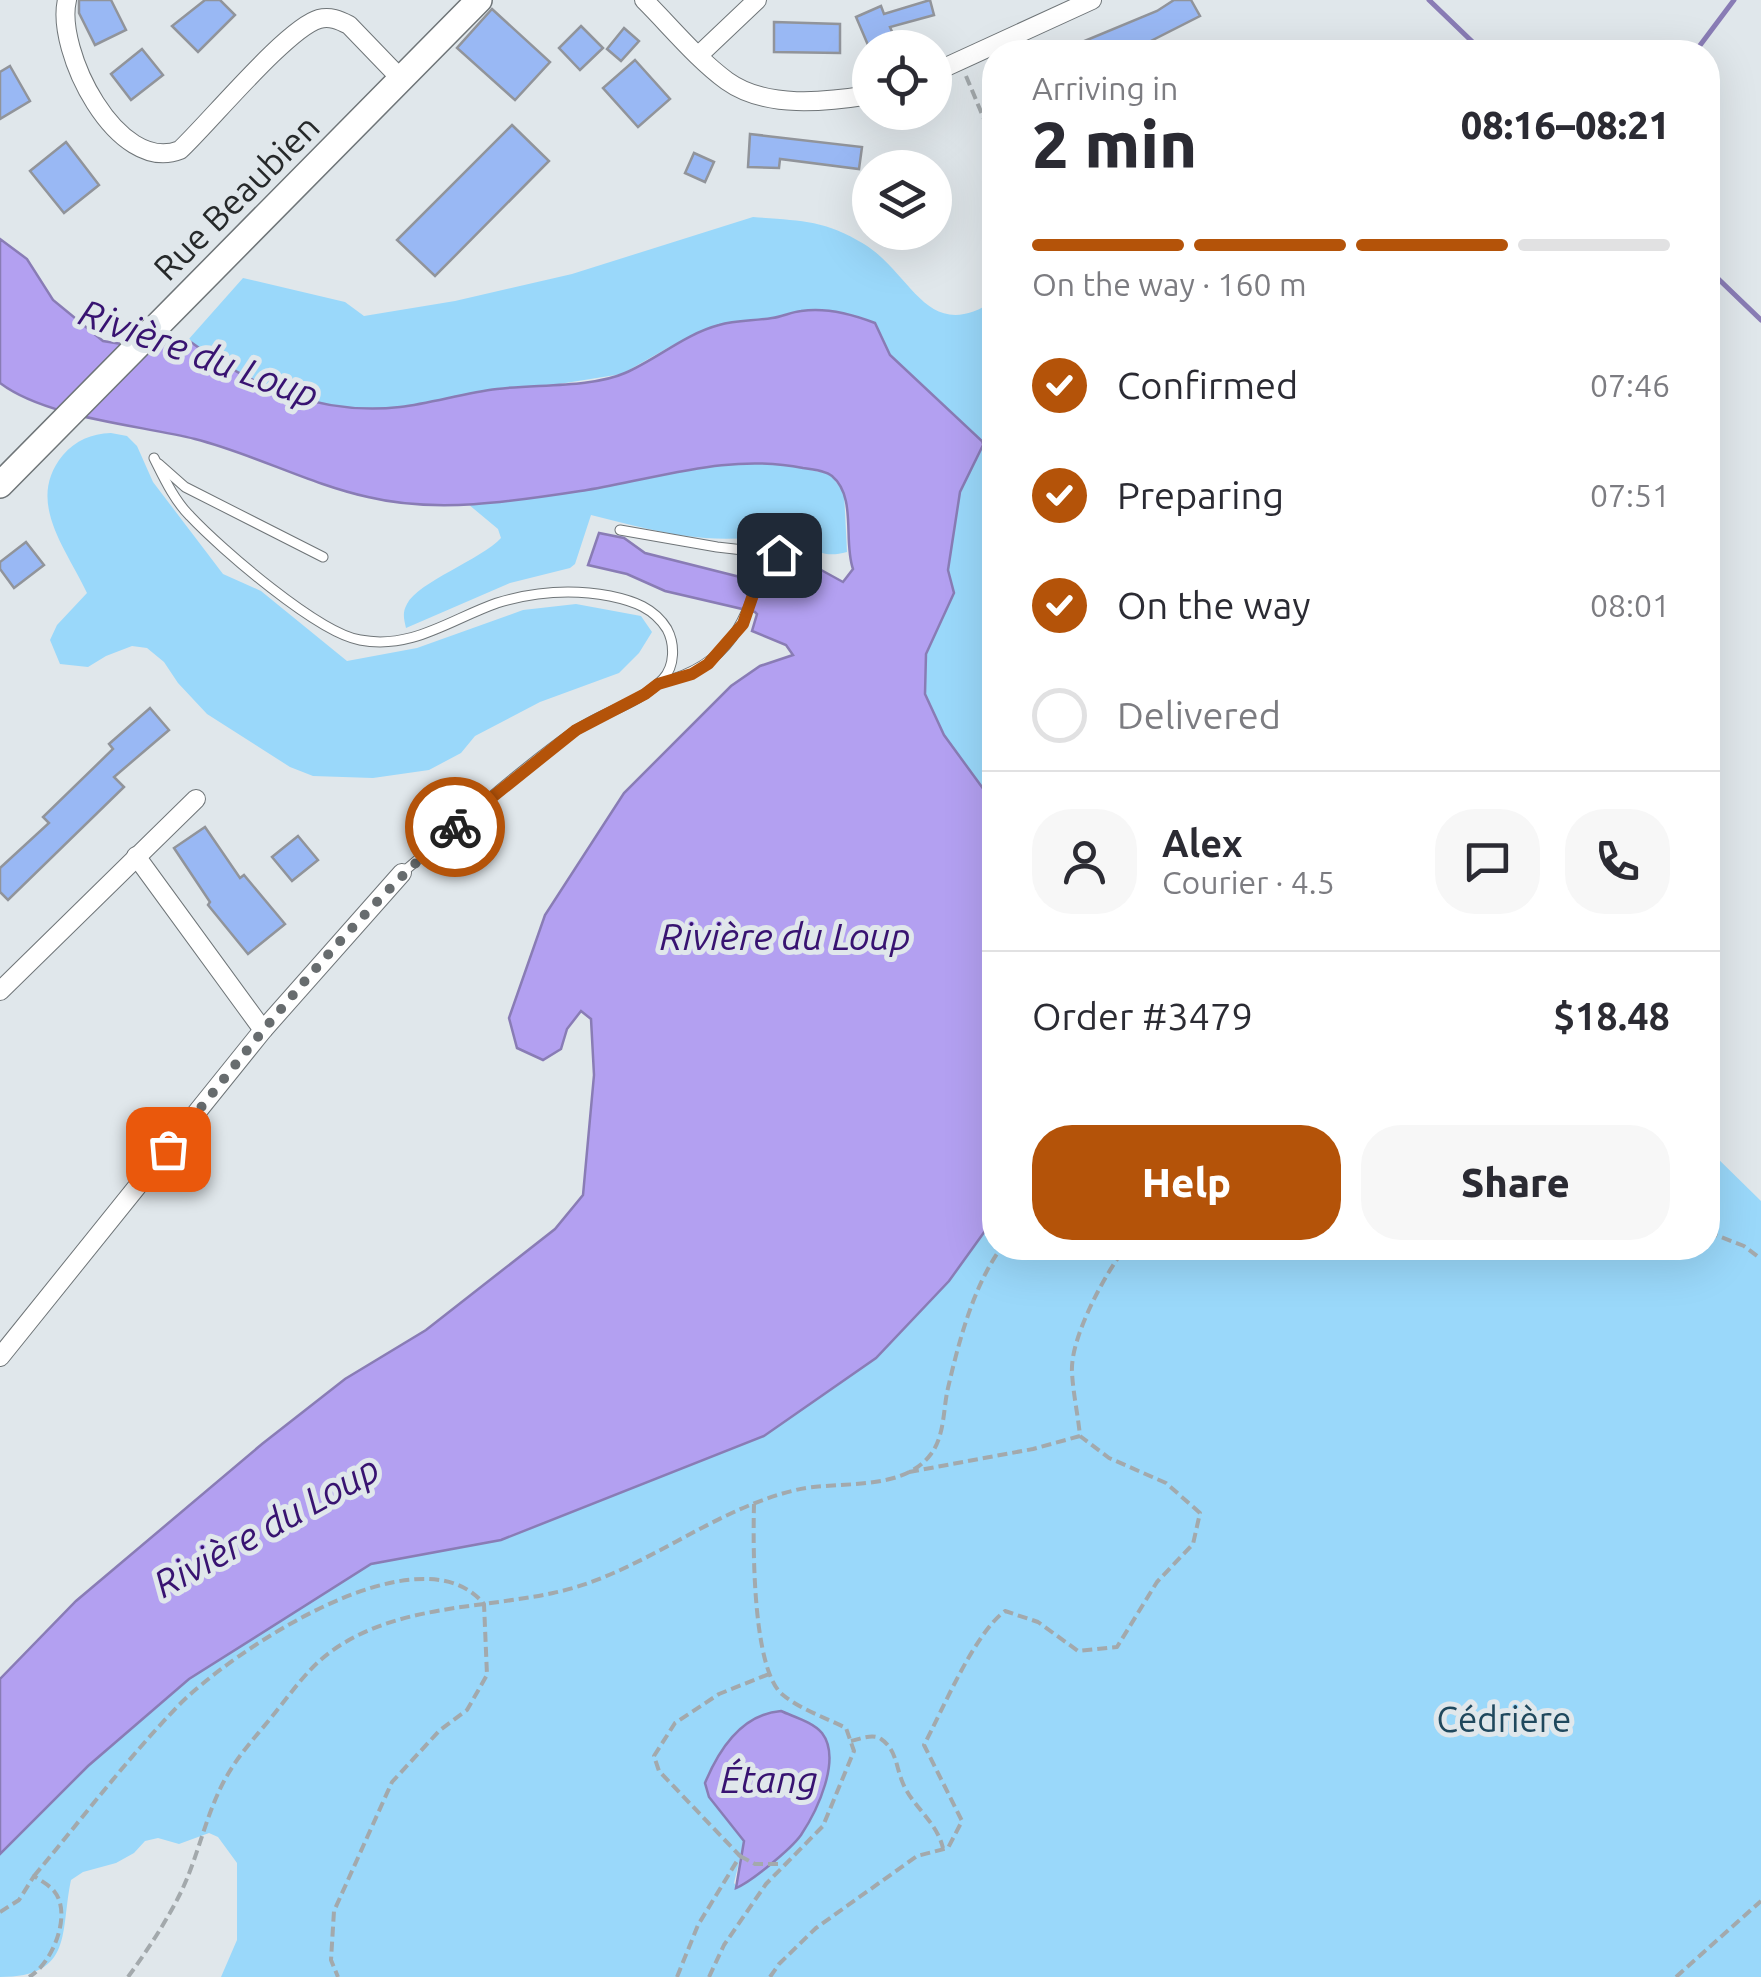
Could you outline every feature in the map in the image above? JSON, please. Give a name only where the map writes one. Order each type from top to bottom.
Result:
[{"type":"main road","name":"Rue Beaubien","points":[[3,482],[478,0]]},
{"type":"street","points":[[68,0],[64,17],[67,31],[87,88],[120,134],[152,153],[180,150],[295,34],[318,19],[339,20],[349,25],[402,80]]},
{"type":"street","points":[[644,0],[729,82],[752,93],[786,100],[852,98]]},
{"type":"street","points":[[699,55],[757,0]]},
{"type":"street","points":[[1007,40],[1092,0]]},
{"type":"street","points":[[952,65],[982,52]]},
{"type":"street","points":[[0,991],[196,799]]},
{"type":"street","points":[[136,856],[263,1030]]},
{"type":"street","points":[[0,1357],[263,1030],[402,873]]},
{"type":"lane","points":[[323,557],[185,487],[154,458],[189,516],[271,586],[334,632],[378,643],[405,641],[496,604],[526,596],[569,592],[635,601],[658,617],[670,634],[672,665],[658,684],[576,730],[507,782],[402,873]]},
{"type":"lane","points":[[620,530],[796,556]]},
{"type":"lane","points":[[658,684],[692,674],[708,664],[733,638],[749,610],[767,554]]},
{"type":"path","points":[[960,62],[982,114]]},
{"type":"path","points":[[1720,1237],[1744,1246],[1761,1259]]},
{"type":"path","points":[[906,1472],[931,1454],[968,1317],[993,1260]]},
{"type":"path","points":[[770,1977],[816,1928],[916,1856],[948,1848],[962,1821],[924,1745],[977,1646],[998,1616],[1005,1611],[1038,1622],[1078,1651],[1117,1646],[1157,1582],[1193,1544],[1200,1512],[1166,1482],[1110,1458],[1080,1436],[1071,1368],[1078,1335],[1116,1260]]},
{"type":"path","points":[[128,1977],[180,1893],[225,1778],[308,1671],[331,1651],[385,1624],[425,1613],[556,1593],[625,1568],[754,1504],[797,1489],[886,1479],[1080,1436]]},
{"type":"path","points":[[709,1977],[724,1945],[766,1884],[823,1826],[854,1751],[846,1728],[780,1694],[769,1673],[752,1559],[754,1504]]},
{"type":"path","points":[[0,1912],[19,1900],[34,1876],[179,1705],[250,1649],[344,1597],[407,1578],[465,1586],[484,1604],[487,1675],[467,1710],[440,1730],[392,1782],[334,1911],[332,1960],[338,1977]]},
{"type":"path","points":[[769,1673],[719,1694],[675,1723],[654,1756],[659,1771],[740,1856],[755,1864],[785,1864]]},
{"type":"path","points":[[850,1741],[881,1738],[894,1752],[908,1794],[939,1832],[944,1849]]},
{"type":"path","points":[[678,1977],[698,1925],[740,1856]]},
{"type":"path","points":[[29,1977],[47,1962],[61,1919],[55,1892],[34,1876]]},
{"type":"path","points":[[1676,1977],[1761,1901]]},
{"type":"green space","points":[[753,217],[811,223],[852,238],[852,250],[872,250],[937,310],[953,315],[982,307],[982,442],[890,355],[875,323],[803,310],[719,325],[622,374],[497,389],[400,407],[324,406],[258,382],[188,340],[243,278],[345,302],[364,316],[455,301],[572,274]]},
{"type":"green space","points":[[111,433],[127,436],[137,446],[153,482],[223,574],[261,591],[347,661],[417,648],[523,610],[576,604],[641,616],[652,632],[639,653],[619,673],[540,702],[475,736],[461,753],[429,770],[373,778],[313,776],[290,767],[207,714],[164,662],[147,648],[132,646],[88,667],[60,664],[50,640],[57,625],[87,593],[53,524],[48,490],[52,472],[73,445]]},
{"type":"green space","points":[[982,445],[982,787],[944,735],[925,694],[926,654],[954,593],[948,571],[960,492]]},
{"type":"green space","points":[[733,462],[772,462],[830,474],[844,492],[847,552],[827,554],[782,539],[690,537],[591,515],[575,564],[570,568],[510,583],[406,628],[404,610],[413,596],[501,538],[498,529],[468,504],[586,490]]},
{"type":"green space","name":"Cédrière","points":[[1720,1161],[1761,1201],[1761,1977],[221,1977],[237,1940],[237,1863],[218,1837],[209,1833],[179,1844],[158,1838],[145,1841],[116,1863],[83,1872],[71,1880],[63,1933],[52,1960],[24,1975],[0,1977],[0,1854],[88,1766],[189,1679],[371,1564],[501,1540],[876,1358],[949,1281],[982,1235],[982,1260],[1720,1260]],"holes":[[[781,1711],[820,1731],[799,1838],[738,1888],[734,1883],[744,1841],[709,1797]]]},
{"type":"water","name":"Rivière du Loup","points":[[0,239],[27,259],[53,300],[103,341],[147,348],[188,340],[261,384],[343,407],[400,407],[497,389],[611,378],[725,323],[811,310],[848,314],[875,323],[890,355],[982,441],[960,492],[948,570],[954,593],[926,654],[925,694],[944,735],[982,787],[982,1235],[949,1281],[876,1358],[764,1436],[501,1540],[371,1564],[189,1679],[88,1766],[0,1854],[0,1679],[76,1601],[262,1444],[345,1379],[426,1330],[555,1229],[583,1195],[594,1075],[591,1019],[581,1011],[567,1029],[561,1049],[543,1060],[517,1048],[509,1018],[545,915],[624,793],[731,686],[760,666],[793,655],[786,645],[752,631],[755,612],[665,591],[627,574],[588,565],[599,533],[624,538],[645,553],[744,578],[775,590],[791,588],[812,565],[843,582],[853,569],[844,495],[832,476],[815,470],[775,464],[721,465],[533,498],[422,505],[368,497],[217,445],[42,405],[0,383]]},
{"type":"water","name":"Étang","points":[[781,1711],[822,1733],[829,1757],[825,1785],[814,1813],[796,1841],[736,1888],[744,1841],[709,1797],[705,1783],[734,1735],[755,1719]]},
{"type":"building","points":[[79,0],[111,0],[126,30],[95,45],[79,13]]},
{"type":"building","points":[[205,0],[220,0],[235,15],[198,52],[172,26]]},
{"type":"building","points":[[930,0],[934,15],[890,27],[891,30],[862,30],[856,17],[881,6],[884,14]]},
{"type":"building","points":[[1174,0],[1191,0],[1200,16],[1153,40],[1087,40]]},
{"type":"building","points":[[492,9],[550,62],[515,100],[457,48]]},
{"type":"building","points":[[774,22],[840,24],[840,53],[774,52]]},
{"type":"building","points":[[581,26],[603,48],[580,70],[559,48]]},
{"type":"building","points":[[624,28],[639,41],[621,61],[607,49]]},
{"type":"building","points":[[142,49],[163,75],[131,100],[111,74]]},
{"type":"building","points":[[635,60],[670,99],[638,127],[603,88]]},
{"type":"building","points":[[10,66],[30,101],[0,119],[0,72]]},
{"type":"building","points":[[512,125],[549,161],[435,276],[397,240]]},
{"type":"building","points":[[750,134],[862,147],[852,150],[852,168],[780,159],[779,168],[748,167]]},
{"type":"building","points":[[66,142],[99,185],[64,213],[30,171]]},
{"type":"building","points":[[694,153],[714,162],[705,182],[685,173]]},
{"type":"building","points":[[26,542],[44,565],[14,588],[0,569],[0,562]]},
{"type":"building","points":[[150,708],[169,730],[114,777],[124,787],[8,900],[0,892],[0,868],[49,823],[43,817],[113,749],[109,744]]},
{"type":"building","points":[[205,827],[240,878],[244,875],[285,924],[248,954],[208,905],[210,902],[174,848]]},
{"type":"building","points":[[298,836],[318,860],[292,881],[272,857]]},
{"type":"waterway","points":[[1429,0],[1471,40]]},
{"type":"waterway","points":[[1704,40],[1734,0]]},
{"type":"waterway","points":[[1720,281],[1761,320]]},
{"type":"way so far","points":[[168,1149],[263,1030],[402,873],[455,827]]},
{"type":"route","points":[[455,827],[576,730],[658,684],[692,674],[708,664],[743,624],[767,554],[779,555]]}]
